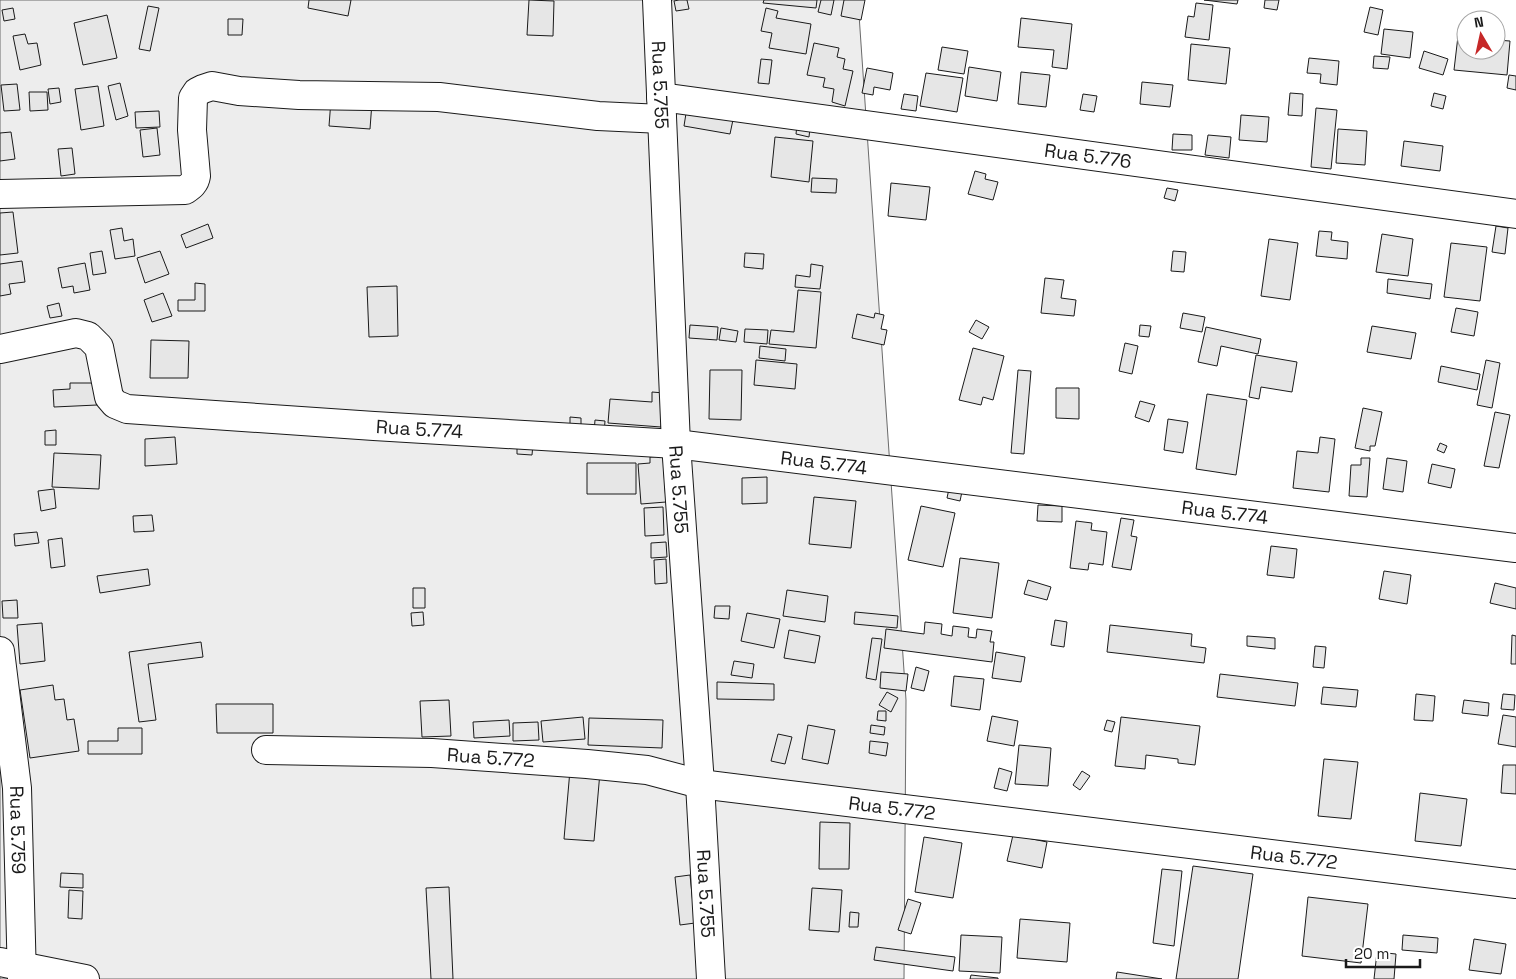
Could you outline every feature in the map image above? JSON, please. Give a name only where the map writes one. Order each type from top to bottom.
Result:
[{"type":"street","name":"Rua 5.755","points":[[657,0],[676,444],[700,784],[711,979]]},
{"type":"street","name":"Rua 5.776","points":[[0,194],[185,190],[196,181],[192,130],[193,98],[203,88],[212,86],[239,91],[300,96],[439,97],[598,116],[661,108],[1516,214]]},
{"type":"street","name":"Rua 5.774","points":[[0,349],[76,333],[88,336],[99,347],[109,398],[115,404],[127,409],[676,444],[1516,548]]},
{"type":"street","name":"Rua 5.759","points":[[0,651],[17,788],[15,969]]},
{"type":"street","name":"Rua 5.772","points":[[266,750],[432,753],[647,770],[700,784],[1516,884]]},
{"type":"street","points":[[15,969],[85,979]]},
{"type":"shaded area","points":[[0,0],[858,0],[906,700],[904,979],[0,979]]},
{"type":"building","points":[[309,0],[351,0],[348,16],[308,8]]},
{"type":"building","points":[[529,0],[554,1],[553,36],[527,35]]},
{"type":"building","points":[[687,0],[689,9],[676,11],[674,1]]},
{"type":"building","points":[[764,0],[817,0],[816,8],[763,3]]},
{"type":"building","points":[[821,0],[834,0],[831,15],[818,12]]},
{"type":"building","points":[[844,0],[865,0],[861,20],[841,16]]},
{"type":"building","points":[[1204,0],[1238,0],[1237,4]]},
{"type":"building","points":[[1265,0],[1279,0],[1277,10],[1264,8]]},
{"type":"building","points":[[1196,3],[1213,5],[1209,40],[1185,37],[1188,16],[1194,17]]},
{"type":"building","points":[[148,6],[159,8],[150,51],[139,49]]},
{"type":"building","points":[[1370,7],[1383,10],[1378,35],[1364,32]]},
{"type":"building","points":[[13,8],[15,19],[4,21],[2,10]]},
{"type":"building","points":[[766,8],[778,11],[776,18],[811,24],[806,54],[769,48],[772,33],[761,31]]},
{"type":"building","points":[[107,15],[117,58],[83,65],[74,23]]},
{"type":"building","points":[[1021,18],[1072,24],[1067,69],[1052,67],[1054,50],[1018,47]]},
{"type":"building","points":[[228,19],[243,19],[242,35],[228,35]]},
{"type":"building","points":[[1384,29],[1413,32],[1410,58],[1381,54]]},
{"type":"building","points":[[25,34],[28,44],[37,43],[41,65],[20,70],[13,36]]},
{"type":"building","points":[[1506,41],[1510,41],[1507,75],[1454,70],[1456,53],[1456,60],[1506,60]]},
{"type":"building","points":[[814,43],[839,48],[837,57],[845,59],[843,69],[853,71],[845,106],[832,102],[834,89],[823,87],[825,78],[807,75]]},
{"type":"building","points":[[1191,44],[1230,48],[1226,84],[1188,80]]},
{"type":"building","points":[[942,47],[968,51],[964,74],[938,70]]},
{"type":"building","points":[[1424,51],[1448,59],[1443,75],[1419,68]]},
{"type":"building","points":[[1374,56],[1390,57],[1388,69],[1373,68]]},
{"type":"building","points":[[1309,58],[1339,61],[1337,85],[1320,83],[1321,74],[1307,73]]},
{"type":"building","points":[[761,59],[772,60],[769,84],[758,83]]},
{"type":"building","points":[[969,67],[1001,72],[997,101],[965,96]]},
{"type":"building","points":[[867,68],[893,73],[890,90],[874,87],[873,95],[862,93]]},
{"type":"building","points":[[1021,72],[1050,75],[1046,107],[1018,104]]},
{"type":"building","points":[[926,73],[963,78],[957,112],[920,106]]},
{"type":"building","points":[[1509,75],[1516,76],[1516,90],[1507,88]]},
{"type":"building","points":[[1142,82],[1173,85],[1170,107],[1140,104]]},
{"type":"building","points":[[120,83],[128,116],[116,120],[108,86]]},
{"type":"building","points":[[17,84],[20,110],[4,111],[1,85]]},
{"type":"building","points":[[98,86],[104,126],[81,130],[75,89]]},
{"type":"building","points":[[59,88],[61,102],[50,104],[48,89]]},
{"type":"building","points":[[29,92],[47,92],[48,110],[30,111]]},
{"type":"building","points":[[1290,93],[1303,94],[1302,116],[1288,115]]},
{"type":"building","points":[[1434,93],[1446,96],[1443,109],[1431,106]]},
{"type":"building","points":[[904,94],[918,96],[916,111],[901,109]]},
{"type":"building","points":[[1083,94],[1097,96],[1094,112],[1080,110]]},
{"type":"building","points":[[331,100],[372,102],[370,129],[329,126]]},
{"type":"building","points":[[687,107],[734,115],[730,134],[684,126]]},
{"type":"building","points":[[1316,108],[1337,110],[1331,169],[1311,167]]},
{"type":"building","points":[[159,111],[160,127],[136,128],[135,112]]},
{"type":"building","points":[[1241,115],[1269,117],[1267,142],[1239,140]]},
{"type":"building","points":[[797,125],[810,128],[809,137],[796,134]]},
{"type":"building","points":[[157,128],[160,155],[143,157],[140,130]]},
{"type":"building","points":[[1338,129],[1367,131],[1365,165],[1336,163]]},
{"type":"building","points":[[11,132],[15,159],[0,161],[0,133]]},
{"type":"building","points":[[1173,134],[1192,135],[1192,150],[1172,150]]},
{"type":"building","points":[[1208,135],[1231,137],[1229,158],[1205,155]]},
{"type":"building","points":[[775,137],[813,141],[809,182],[771,177]]},
{"type":"building","points":[[1404,141],[1443,146],[1440,171],[1401,166]]},
{"type":"building","points":[[72,148],[75,174],[61,176],[58,149]]},
{"type":"building","points":[[975,171],[986,174],[985,179],[998,182],[993,200],[968,194]]},
{"type":"building","points":[[812,178],[837,179],[836,193],[811,192]]},
{"type":"building","points":[[891,183],[930,187],[926,220],[888,216]]},
{"type":"building","points":[[1167,188],[1178,190],[1175,201],[1164,198]]},
{"type":"building","points":[[13,212],[18,253],[0,255],[0,213]]},
{"type":"building","points":[[208,224],[213,238],[186,248],[181,235]]},
{"type":"building","points":[[1496,226],[1508,228],[1505,254],[1492,252]]},
{"type":"building","points":[[122,228],[124,241],[133,239],[135,256],[115,259],[110,230]]},
{"type":"building","points":[[1319,231],[1332,232],[1331,240],[1348,242],[1347,259],[1316,256]]},
{"type":"building","points":[[1382,234],[1413,239],[1408,276],[1376,272]]},
{"type":"building","points":[[1269,239],[1298,243],[1290,300],[1261,296]]},
{"type":"building","points":[[1451,243],[1487,247],[1480,301],[1444,297]]},
{"type":"building","points":[[102,251],[106,273],[93,275],[90,253]]},
{"type":"building","points":[[160,251],[169,274],[145,283],[137,258]]},
{"type":"building","points":[[1173,251],[1186,252],[1184,272],[1171,271]]},
{"type":"building","points":[[745,253],[764,254],[763,269],[744,267]]},
{"type":"building","points":[[22,261],[25,282],[9,284],[11,294],[0,296],[0,264]]},
{"type":"building","points":[[85,263],[90,290],[74,293],[73,286],[62,288],[58,268]]},
{"type":"building","points":[[811,264],[823,266],[820,289],[795,287],[796,275],[810,277]]},
{"type":"building","points":[[1045,278],[1064,280],[1061,298],[1076,300],[1074,316],[1041,313]]},
{"type":"building","points":[[1388,279],[1432,284],[1430,299],[1387,293]]},
{"type":"building","points":[[195,283],[205,284],[205,311],[178,311],[178,300],[195,300]]},
{"type":"building","points":[[397,286],[398,336],[369,337],[367,287]]},
{"type":"building","points":[[798,290],[821,292],[816,348],[769,344],[771,330],[794,332]]},
{"type":"building","points":[[163,293],[172,316],[152,322],[144,300]]},
{"type":"building","points":[[59,303],[62,316],[50,318],[47,306]]},
{"type":"building","points":[[1456,308],[1478,312],[1474,336],[1451,332]]},
{"type":"building","points":[[875,313],[884,315],[881,329],[887,330],[884,345],[852,338],[857,314],[874,318]]},
{"type":"building","points":[[1183,313],[1205,317],[1202,332],[1180,328]]},
{"type":"building","points":[[976,320],[989,327],[982,339],[969,332]]},
{"type":"building","points":[[690,325],[718,327],[717,340],[689,338]]},
{"type":"building","points":[[1140,325],[1151,326],[1149,337],[1139,336]]},
{"type":"building","points":[[1372,326],[1416,333],[1411,359],[1367,352]]},
{"type":"building","points":[[1206,327],[1261,339],[1258,354],[1221,346],[1217,366],[1198,362]]},
{"type":"building","points":[[721,328],[738,331],[736,342],[719,340]]},
{"type":"building","points":[[745,329],[768,330],[767,344],[744,342]]},
{"type":"building","points":[[151,340],[189,341],[188,378],[150,378]]},
{"type":"building","points":[[1125,343],[1138,346],[1132,374],[1119,371]]},
{"type":"building","points":[[760,346],[786,349],[785,361],[759,358]]},
{"type":"building","points":[[973,348],[1004,356],[993,400],[983,397],[981,405],[959,400]]},
{"type":"building","points":[[1256,355],[1297,362],[1292,392],[1261,387],[1259,399],[1249,397]]},
{"type":"building","points":[[756,360],[797,364],[795,389],[754,385]]},
{"type":"building","points":[[1486,360],[1500,363],[1492,408],[1477,405]]},
{"type":"building","points":[[1441,366],[1480,374],[1477,390],[1438,382]]},
{"type":"building","points":[[710,370],[742,370],[741,420],[709,419]]},
{"type":"building","points":[[1018,370],[1031,371],[1024,454],[1011,453]]},
{"type":"building","points":[[70,383],[96,383],[97,405],[54,407],[53,390],[70,389]]},
{"type":"building","points":[[1056,388],[1079,388],[1079,419],[1056,418]]},
{"type":"building","points":[[652,392],[664,393],[661,427],[608,423],[610,399],[652,402]]},
{"type":"building","points":[[1207,394],[1247,400],[1236,475],[1196,469]]},
{"type":"building","points":[[1140,401],[1155,405],[1149,422],[1135,417]]},
{"type":"building","points":[[1363,408],[1382,412],[1375,446],[1370,446],[1370,451],[1355,448]]},
{"type":"building","points":[[1495,412],[1510,415],[1499,468],[1484,466]]},
{"type":"building","points":[[570,417],[581,418],[581,430],[570,430]]},
{"type":"building","points":[[1168,419],[1188,422],[1183,453],[1164,450]]},
{"type":"building","points":[[595,420],[605,421],[604,434],[594,433]]},
{"type":"building","points":[[56,430],[56,445],[45,445],[45,431]]},
{"type":"building","points":[[175,437],[177,464],[145,466],[145,439]]},
{"type":"building","points":[[1320,437],[1335,439],[1329,492],[1293,488],[1297,451],[1318,453]]},
{"type":"building","points":[[517,443],[533,444],[532,455],[517,454]]},
{"type":"building","points":[[1440,443],[1447,446],[1444,453],[1437,450]]},
{"type":"building","points":[[54,453],[101,455],[99,489],[52,487]]},
{"type":"building","points":[[663,456],[666,502],[641,504],[638,464],[650,463],[650,457]]},
{"type":"building","points":[[1361,458],[1370,458],[1367,497],[1349,496],[1351,465],[1361,465]]},
{"type":"building","points":[[1387,458],[1407,461],[1403,492],[1383,489]]},
{"type":"building","points":[[587,463],[636,463],[636,494],[587,494]]},
{"type":"building","points":[[1432,464],[1455,469],[1451,488],[1428,483]]},
{"type":"building","points":[[767,477],[767,503],[742,504],[742,478]]},
{"type":"building","points":[[950,484],[963,487],[960,501],[947,498]]},
{"type":"building","points":[[54,489],[56,508],[41,511],[38,491]]},
{"type":"building","points":[[814,497],[856,501],[851,548],[809,544]]},
{"type":"building","points":[[1038,505],[1062,506],[1062,522],[1037,521]]},
{"type":"building","points":[[921,506],[955,513],[943,567],[908,560]]},
{"type":"building","points":[[663,507],[664,535],[645,536],[644,508]]},
{"type":"building","points":[[152,515],[154,531],[134,532],[133,516]]},
{"type":"building","points":[[1121,518],[1134,520],[1131,536],[1137,537],[1131,570],[1112,567]]},
{"type":"building","points":[[1076,521],[1092,523],[1091,530],[1107,532],[1103,565],[1089,563],[1088,570],[1070,568]]},
{"type":"building","points":[[37,532],[39,543],[15,546],[14,534]]},
{"type":"building","points":[[62,538],[65,566],[51,568],[48,540]]},
{"type":"building","points":[[666,542],[667,557],[651,558],[651,543]]},
{"type":"building","points":[[1271,546],[1297,549],[1294,578],[1267,575]]},
{"type":"building","points":[[960,558],[999,563],[992,618],[953,613]]},
{"type":"building","points":[[666,559],[667,583],[655,584],[654,560]]},
{"type":"building","points":[[148,569],[150,585],[100,593],[97,576]]},
{"type":"building","points":[[1384,571],[1411,575],[1407,604],[1379,599]]},
{"type":"building","points":[[1028,580],[1051,587],[1047,600],[1024,594]]},
{"type":"building","points":[[1495,583],[1516,588],[1516,609],[1490,603]]},
{"type":"building","points":[[413,588],[425,588],[425,608],[413,608]]},
{"type":"building","points":[[787,590],[828,596],[825,622],[783,616]]},
{"type":"building","points":[[17,600],[18,618],[3,618],[2,601]]},
{"type":"building","points":[[715,606],[730,606],[729,619],[714,618]]},
{"type":"building","points":[[423,612],[424,625],[412,626],[411,613]]},
{"type":"building","points":[[855,612],[898,616],[897,628],[854,624]]},
{"type":"building","points":[[747,613],[780,619],[774,648],[741,641]]},
{"type":"building","points":[[1055,620],[1067,622],[1064,647],[1051,645]]},
{"type":"building","points":[[925,622],[942,624],[941,634],[952,636],[953,626],[969,628],[968,637],[976,638],[977,629],[992,631],[990,642],[994,642],[992,662],[884,648],[886,629],[924,634]]},
{"type":"building","points":[[42,623],[45,661],[20,664],[17,625]]},
{"type":"building","points":[[1110,625],[1192,634],[1191,646],[1206,648],[1204,663],[1107,652]]},
{"type":"building","points":[[789,630],[820,636],[815,663],[784,658]]},
{"type":"building","points":[[1512,635],[1516,636],[1516,664],[1511,664]]},
{"type":"building","points":[[1247,636],[1275,638],[1275,649],[1247,646]]},
{"type":"building","points":[[872,638],[882,639],[876,680],[866,678]]},
{"type":"building","points":[[201,642],[203,657],[148,664],[156,720],[139,722],[129,652]]},
{"type":"building","points":[[1315,646],[1326,647],[1324,668],[1313,667]]},
{"type":"building","points":[[996,652],[1025,657],[1021,682],[992,678]]},
{"type":"building","points":[[734,661],[754,664],[752,678],[731,675]]},
{"type":"building","points":[[916,667],[929,671],[924,691],[911,688]]},
{"type":"building","points":[[881,672],[908,674],[906,691],[880,688]]},
{"type":"building","points":[[1220,674],[1298,683],[1295,706],[1217,697]]},
{"type":"building","points":[[954,676],[984,679],[980,710],[951,706]]},
{"type":"building","points":[[717,682],[774,684],[774,700],[717,699]]},
{"type":"building","points":[[53,685],[55,700],[64,699],[67,720],[74,719],[79,751],[30,758],[20,690]]},
{"type":"building","points":[[1323,687],[1358,690],[1356,707],[1321,704]]},
{"type":"building","points":[[887,692],[898,698],[891,712],[879,705]]},
{"type":"building","points":[[1416,694],[1435,696],[1433,721],[1414,720]]},
{"type":"building","points":[[1503,694],[1515,695],[1514,710],[1501,709]]},
{"type":"building","points":[[449,700],[451,736],[422,737],[420,701]]},
{"type":"building","points":[[1464,700],[1489,703],[1488,716],[1462,713]]},
{"type":"building","points":[[216,704],[273,704],[273,733],[217,733]]},
{"type":"building","points":[[878,711],[886,711],[886,721],[877,720]]},
{"type":"building","points":[[1503,715],[1516,717],[1516,747],[1498,744]]},
{"type":"building","points":[[992,716],[1018,721],[1014,746],[987,741]]},
{"type":"building","points":[[583,717],[585,739],[543,742],[541,721]]},
{"type":"building","points":[[1121,717],[1200,726],[1195,765],[1178,763],[1178,759],[1146,755],[1145,769],[1115,766]]},
{"type":"building","points":[[589,718],[663,720],[662,748],[588,745]]},
{"type":"building","points":[[509,720],[510,736],[474,738],[473,722]]},
{"type":"building","points":[[1107,720],[1115,722],[1112,732],[1104,730]]},
{"type":"building","points":[[538,722],[539,740],[513,741],[513,723]]},
{"type":"building","points":[[808,725],[835,730],[828,764],[802,759]]},
{"type":"building","points":[[871,725],[885,727],[884,735],[870,733]]},
{"type":"building","points":[[118,728],[142,728],[142,754],[88,754],[88,741],[118,741]]},
{"type":"building","points":[[778,734],[792,737],[785,764],[771,761]]},
{"type":"building","points":[[870,741],[888,743],[886,756],[869,753]]},
{"type":"building","points":[[1019,745],[1051,748],[1048,786],[1015,784]]},
{"type":"building","points":[[1324,759],[1358,762],[1351,819],[1318,816]]},
{"type":"building","points":[[1503,765],[1516,765],[1516,794],[1501,793]]},
{"type":"building","points":[[999,768],[1012,772],[1007,791],[994,788]]},
{"type":"building","points":[[570,770],[600,772],[594,841],[564,839]]},
{"type":"building","points":[[1082,771],[1090,776],[1080,790],[1073,785]]},
{"type":"building","points":[[1420,793],[1467,799],[1461,846],[1415,841]]},
{"type":"building","points":[[820,822],[850,823],[849,869],[819,869]]},
{"type":"building","points":[[1013,835],[1047,842],[1042,868],[1007,861]]},
{"type":"building","points":[[924,837],[962,843],[953,898],[915,892]]},
{"type":"building","points":[[1193,866],[1253,874],[1238,979],[1176,979]]},
{"type":"building","points":[[1162,869],[1182,871],[1174,946],[1153,943]]},
{"type":"building","points":[[61,873],[83,874],[83,888],[60,887]]},
{"type":"building","points":[[690,875],[695,923],[680,925],[675,877]]},
{"type":"building","points":[[449,887],[453,979],[431,979],[426,888]]},
{"type":"building","points":[[812,888],[842,890],[839,932],[809,930]]},
{"type":"building","points":[[69,890],[83,891],[82,919],[68,918]]},
{"type":"building","points":[[1308,897],[1368,904],[1361,963],[1302,956]]},
{"type":"building","points":[[908,899],[921,903],[911,934],[898,930]]},
{"type":"building","points":[[850,912],[859,913],[858,927],[849,927]]},
{"type":"building","points":[[1020,919],[1070,923],[1067,962],[1017,958]]},
{"type":"building","points":[[961,935],[1002,937],[1000,973],[959,971]]},
{"type":"building","points":[[1403,935],[1438,938],[1437,953],[1402,950]]},
{"type":"building","points":[[1474,939],[1506,944],[1501,974],[1469,970]]},
{"type":"building","points":[[876,947],[955,957],[953,971],[874,960]]},
{"type":"building","points":[[1377,952],[1396,954],[1394,979],[1374,979]]},
{"type":"building","points":[[1117,972],[1162,979],[1116,979]]},
{"type":"building","points":[[971,975],[998,978],[998,979],[970,979]]}]
